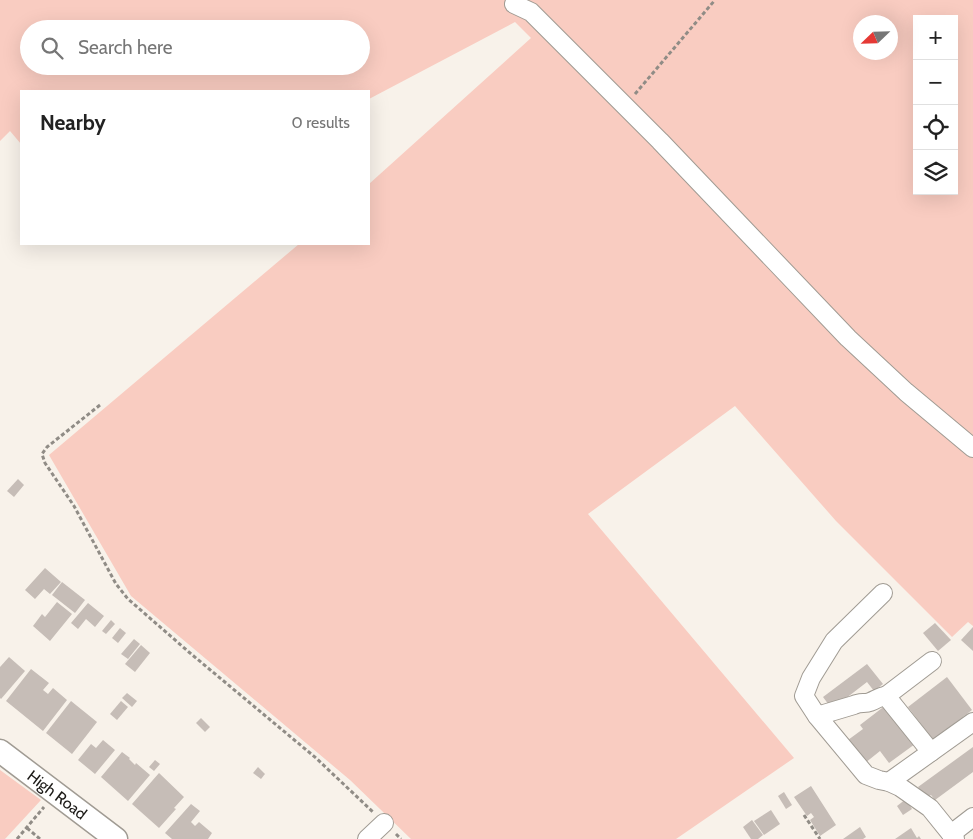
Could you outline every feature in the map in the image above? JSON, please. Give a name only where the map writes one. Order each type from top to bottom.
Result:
[{"type":"main road","name":"High Road","points":[[0,751],[116,839]]},
{"type":"lane","points":[[514,4],[531,12],[667,148],[848,338],[906,392],[973,448]]},
{"type":"lane","points":[[883,593],[834,641],[810,678],[804,696],[817,716],[866,775],[900,787],[930,808],[953,836],[973,817]]},
{"type":"lane","points":[[817,716],[886,696],[932,661]]},
{"type":"lane","points":[[886,696],[931,752]]},
{"type":"lane","points":[[889,782],[973,722]]},
{"type":"lane","points":[[367,839],[384,823]]},
{"type":"path","points":[[625,106],[715,0]]},
{"type":"path","points":[[100,406],[47,447],[42,454],[45,464],[74,506],[116,584],[134,605],[316,758],[401,839]]},
{"type":"path","points":[[17,839],[56,793]]},
{"type":"path","points":[[804,815],[820,839]]},
{"type":"path","points":[[26,828],[40,839]]},
{"type":"shaded area","points":[[0,0],[973,0],[973,450],[968,454],[973,458],[973,626],[968,622],[952,637],[836,521],[735,406],[588,514],[794,758],[676,839],[411,839],[350,780],[131,596],[49,455],[298,245],[370,245],[370,183],[531,38],[515,22],[370,98],[370,90],[20,90],[20,143],[10,131],[0,141]]},
{"type":"shaded area","points":[[0,770],[41,800],[5,839],[0,839]]},
{"type":"building","points":[[18,479],[24,485],[14,497],[7,491]]},
{"type":"building","points":[[45,568],[61,582],[50,594],[44,589],[35,599],[25,590]]},
{"type":"building","points":[[62,582],[85,600],[75,613],[52,595]]},
{"type":"building","points":[[57,602],[72,614],[50,641],[33,626],[42,614],[45,617]]},
{"type":"building","points":[[88,603],[104,616],[95,627],[86,619],[78,629],[71,623]]},
{"type":"building","points":[[111,620],[115,624],[106,634],[102,631]]},
{"type":"building","points":[[935,623],[951,640],[938,651],[923,633]]},
{"type":"building","points":[[973,627],[973,651],[961,640]]},
{"type":"building","points":[[120,628],[126,633],[118,643],[112,638]]},
{"type":"building","points":[[134,639],[140,644],[128,659],[121,654]]},
{"type":"building","points":[[141,645],[150,653],[135,672],[125,664]]},
{"type":"building","points":[[9,657],[25,671],[1,699],[0,667]]},
{"type":"building","points":[[867,664],[883,684],[874,691],[867,682],[832,709],[823,697]]},
{"type":"building","points":[[31,669],[49,683],[43,690],[48,694],[53,688],[67,700],[43,731],[6,701]]},
{"type":"building","points":[[947,677],[972,710],[933,740],[908,707]]},
{"type":"building","points":[[127,693],[137,701],[132,707],[122,698]]},
{"type":"building","points":[[71,701],[97,722],[72,754],[46,733]]},
{"type":"building","points":[[121,701],[128,707],[117,720],[110,714]]},
{"type":"building","points":[[886,705],[915,744],[889,763],[880,751],[865,763],[848,740],[863,729],[860,725]]},
{"type":"building","points":[[201,718],[210,727],[205,732],[196,723]]},
{"type":"building","points":[[103,740],[115,750],[95,774],[78,760],[91,744],[96,748]]},
{"type":"building","points":[[973,747],[973,772],[935,800],[931,795],[926,798],[918,787]]},
{"type":"building","points":[[122,752],[135,765],[136,763],[150,775],[128,801],[101,777]]},
{"type":"building","points":[[155,760],[160,764],[154,771],[149,767]]},
{"type":"building","points":[[258,767],[265,774],[261,779],[253,773]]},
{"type":"building","points":[[159,773],[184,797],[159,828],[132,804]]},
{"type":"building","points":[[811,786],[836,825],[820,836],[810,820],[814,817],[811,813],[807,816],[794,797]]},
{"type":"building","points":[[784,792],[792,805],[786,809],[778,796]]},
{"type":"building","points":[[906,799],[912,809],[903,815],[897,806]]},
{"type":"building","points":[[191,804],[200,811],[191,822],[195,826],[199,822],[212,833],[208,839],[172,839],[165,833]]},
{"type":"building","points":[[771,810],[780,824],[764,835],[754,821]]},
{"type":"building","points":[[752,820],[763,835],[758,839],[751,839],[743,827]]},
{"type":"building","points":[[860,827],[866,837],[863,839],[843,839]]},
{"type":"building","points":[[911,828],[917,838],[919,836],[921,839],[895,839]]}]
